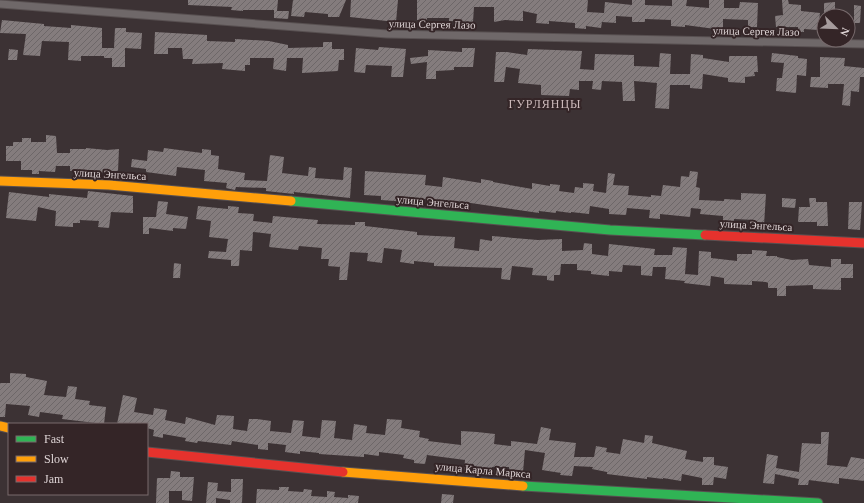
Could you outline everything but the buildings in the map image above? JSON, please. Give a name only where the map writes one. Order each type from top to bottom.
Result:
[{"type":"street","name":"улица Сергея Лазо","points":[[0,4],[387,34],[864,44]]},
{"type":"street","name":"улица Энгельса","points":[[0,181],[109,185],[610,230],[864,243]]},
{"type":"street","name":"улица Карла Маркса","points":[[148,452],[285,467],[511,486],[818,503]]},
{"type":"traffic: fast","points":[[291,201],[610,230],[705,235]]},
{"type":"traffic: fast","points":[[523,486],[818,503]]},
{"type":"traffic: slow","points":[[0,181],[109,185],[291,201]]},
{"type":"traffic: slow","points":[[0,426],[8,428]]},
{"type":"traffic: slow","points":[[343,472],[523,486]]},
{"type":"traffic: jam","points":[[705,235],[864,243]]},
{"type":"traffic: jam","points":[[148,452],[343,472]]},
{"type":"district","name":"ГУРЛЯНЦЫ","points":[[545,104]]}]
